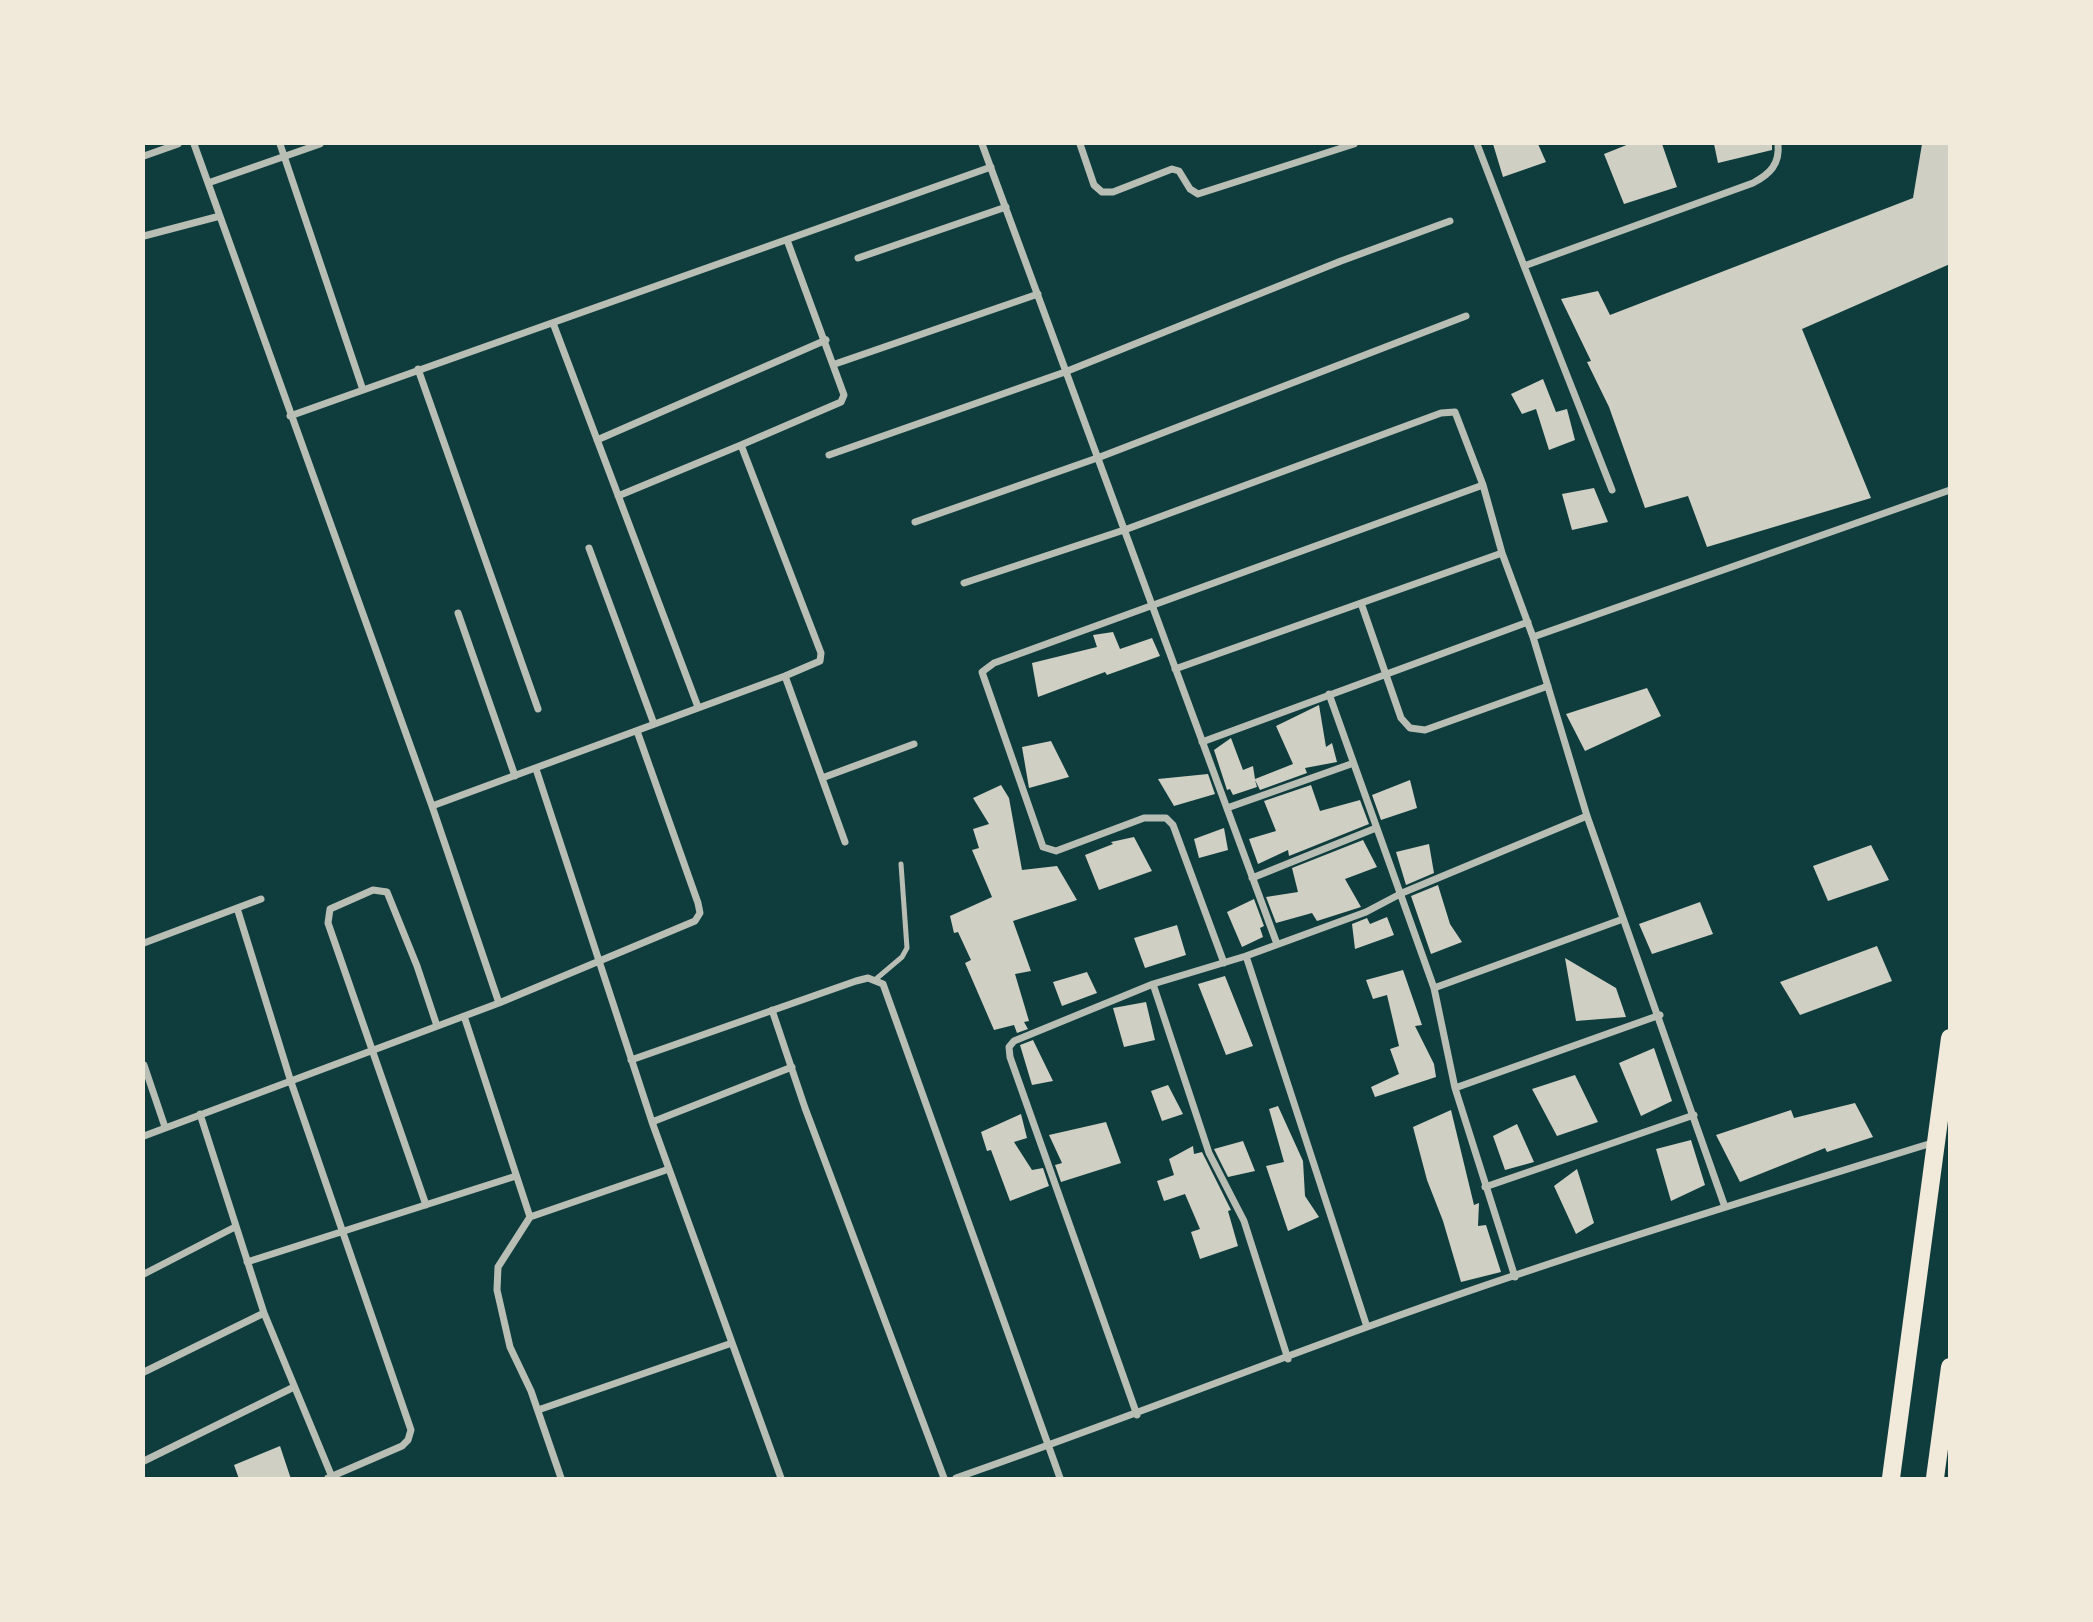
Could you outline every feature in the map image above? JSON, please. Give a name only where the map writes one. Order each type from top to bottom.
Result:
[{"type":"main road","points":[[1891,1479],[1950,1038]]},
{"type":"main road","points":[[1935,1479],[1950,1367]]},
{"type":"street","points":[[144,156],[178,144]]},
{"type":"street","points":[[194,144],[432,806],[499,1003]]},
{"type":"street","points":[[281,144],[363,390]]},
{"type":"street","points":[[208,183],[320,144]]},
{"type":"street","points":[[982,144],[1065,372],[1127,529],[1175,668],[1277,944]]},
{"type":"street","points":[[1080,144],[1094,185],[1101,192],[1113,192],[1172,169],[1179,171],[1190,189],[1198,194],[1354,144]]},
{"type":"street","points":[[1477,144],[1612,490]]},
{"type":"street","points":[[1524,266],[1753,183],[1770,174],[1779,155],[1778,144]]},
{"type":"street","points":[[290,416],[991,167]]},
{"type":"street","points":[[858,258],[1006,207]]},
{"type":"street","points":[[144,236],[220,216]]},
{"type":"street","points":[[829,455],[1065,372],[1341,261],[1450,221]]},
{"type":"street","points":[[618,496],[841,402],[844,395],[835,364],[787,240]]},
{"type":"street","points":[[835,364],[1038,294]]},
{"type":"street","points":[[915,522],[1100,457],[1466,316]]},
{"type":"street","points":[[553,323],[698,707]]},
{"type":"street","points":[[597,440],[826,340]]},
{"type":"street","points":[[418,369],[538,709]]},
{"type":"street","points":[[964,583],[1127,529],[1449,411],[1459,417],[1483,485],[1502,552],[1533,637],[1587,816],[1660,1015],[1726,1207]]},
{"type":"street","points":[[432,806],[815,665],[821,653],[741,444]]},
{"type":"street","points":[[1224,963],[1173,825],[1166,818],[1144,818],[1056,851],[1043,847],[982,673],[994,663],[1483,485]]},
{"type":"street","points":[[1533,637],[1950,490]]},
{"type":"street","points":[[589,548],[654,724]]},
{"type":"street","points":[[1175,668],[1502,552]]},
{"type":"street","points":[[1361,603],[1401,718],[1410,728],[1425,730],[1548,686]]},
{"type":"street","points":[[458,613],[515,776]]},
{"type":"street","points":[[1202,742],[1528,622]]},
{"type":"street","points":[[785,676],[845,842]]},
{"type":"street","points":[[1329,694],[1351,764],[1402,893],[1434,988],[1455,1087],[1515,1278]]},
{"type":"street","points":[[144,1136],[372,1052],[686,927],[700,914],[637,731]]},
{"type":"street","points":[[822,778],[914,744]]},
{"type":"street","points":[[1227,808],[1351,764]]},
{"type":"street","points":[[536,769],[652,1122],[781,1479]]},
{"type":"street","points":[[1137,1415],[1009,1047],[1021,1036],[1153,984],[1246,956],[1366,912],[1402,893],[1587,816]]},
{"type":"street","points":[[1252,878],[1376,828]]},
{"type":"street","points":[[426,1205],[327,916],[338,905],[373,890],[387,892],[392,899],[437,1026]]},
{"type":"street","points":[[144,943],[261,899]]},
{"type":"street","points":[[200,1114],[264,1312],[330,1478],[402,1446],[408,1440],[411,1430],[291,1082],[237,908]]},
{"type":"street","points":[[1434,988],[1623,919]]},
{"type":"street","points":[[1246,956],[1367,1327]]},
{"type":"street","points":[[631,1060],[856,981],[876,979],[888,991],[1046,1447],[1060,1479]]},
{"type":"street","points":[[1153,984],[1209,1153],[1244,1221],[1288,1359]]},
{"type":"street","points":[[772,1010],[944,1479]]},
{"type":"street","points":[[1455,1087],[1660,1015]]},
{"type":"street","points":[[464,1016],[530,1217]]},
{"type":"street","points":[[144,1065],[165,1127]]},
{"type":"street","points":[[652,1122],[792,1067]]},
{"type":"street","points":[[1485,1187],[1694,1115]]},
{"type":"street","points":[[956,1479],[1137,1415],[1367,1327],[1726,1207],[1936,1142]]},
{"type":"street","points":[[561,1479],[538,1410],[510,1347],[496,1277],[503,1256],[530,1217],[669,1169]]},
{"type":"street","points":[[247,1262],[516,1176]]},
{"type":"street","points":[[144,1273],[235,1227]]},
{"type":"street","points":[[144,1372],[264,1312]]},
{"type":"street","points":[[538,1410],[732,1343]]},
{"type":"street","points":[[144,1461],[294,1387]]},
{"type":"lane","points":[[876,979],[902,957],[907,948],[901,864]]},
{"type":"building","points":[[1493,144],[1538,144],[1546,162],[1503,177]]},
{"type":"building","points":[[1629,144],[1662,144],[1677,187],[1624,204],[1604,154]]},
{"type":"building","points":[[1714,144],[1772,144],[1772,150],[1718,163]]},
{"type":"building","points":[[1922,144],[1950,144],[1950,264],[1802,329],[1871,498],[1707,547],[1688,496],[1645,508],[1609,407],[1587,362],[1591,361],[1561,299],[1598,291],[1610,315],[1913,198]]},
{"type":"building","points":[[1543,379],[1556,412],[1567,409],[1575,440],[1549,450],[1536,409],[1522,414],[1511,394]]},
{"type":"building","points":[[1594,488],[1608,522],[1572,530],[1562,494]]},
{"type":"building","points":[[1113,632],[1120,649],[1152,638],[1160,656],[1107,675],[1105,672],[1038,697],[1032,663],[1097,647],[1093,635]]},
{"type":"building","points":[[1647,688],[1661,716],[1585,751],[1566,714]]},
{"type":"building","points":[[1319,705],[1326,747],[1332,743],[1337,762],[1305,768],[1307,773],[1260,790],[1255,780],[1257,787],[1233,795],[1230,789],[1227,790],[1214,750],[1231,738],[1243,770],[1253,766],[1255,779],[1293,764],[1276,726]]},
{"type":"building","points":[[1051,741],[1069,777],[1029,788],[1022,747]]},
{"type":"building","points":[[1208,774],[1215,794],[1174,806],[1158,779]]},
{"type":"building","points":[[1410,780],[1417,808],[1381,820],[1372,795]]},
{"type":"building","points":[[1001,785],[1009,798],[1022,870],[1057,866],[1077,900],[1013,921],[1031,971],[1015,974],[1029,1021],[1024,1022],[1028,1029],[1017,1033],[1014,1025],[994,1030],[965,963],[971,960],[958,932],[954,933],[950,916],[992,897],[972,850],[979,848],[973,829],[989,824],[973,798]]},
{"type":"building","points":[[1311,785],[1320,811],[1360,800],[1369,824],[1289,856],[1288,850],[1258,864],[1249,839],[1276,831],[1264,801]]},
{"type":"building","points":[[1224,828],[1228,850],[1199,858],[1194,839]]},
{"type":"building","points":[[1134,837],[1152,871],[1099,890],[1085,855],[1113,844],[1111,842]]},
{"type":"building","points":[[1363,840],[1377,867],[1345,879],[1361,907],[1317,921],[1312,913],[1276,923],[1266,897],[1298,892],[1292,868]]},
{"type":"building","points":[[1429,844],[1434,873],[1406,885],[1396,852]]},
{"type":"building","points":[[1871,845],[1889,880],[1828,901],[1813,866]]},
{"type":"building","points":[[1438,885],[1450,924],[1462,942],[1431,954],[1411,896]]},
{"type":"building","points":[[1254,899],[1264,926],[1260,928],[1263,937],[1242,947],[1227,912]]},
{"type":"building","points":[[1700,902],[1713,934],[1652,954],[1639,924]]},
{"type":"building","points":[[1387,917],[1394,935],[1355,949],[1352,924],[1367,918],[1370,924]]},
{"type":"building","points":[[1177,925],[1186,955],[1145,968],[1134,938]]},
{"type":"building","points":[[1877,946],[1892,981],[1800,1015],[1780,982]]},
{"type":"building","points":[[1565,958],[1616,988],[1626,1017],[1576,1021]]},
{"type":"building","points":[[1403,970],[1422,1025],[1415,1026],[1434,1064],[1436,1077],[1375,1097],[1371,1087],[1399,1074],[1390,1049],[1399,1046],[1387,995],[1373,999],[1366,980]]},
{"type":"building","points":[[1087,972],[1097,993],[1062,1006],[1053,982]]},
{"type":"building","points":[[1225,976],[1253,1046],[1226,1055],[1198,984]]},
{"type":"building","points":[[1146,1002],[1155,1040],[1124,1047],[1113,1008]]},
{"type":"building","points":[[1033,1040],[1053,1081],[1032,1085],[1020,1045]]},
{"type":"building","points":[[1654,1048],[1672,1101],[1641,1116],[1619,1063]]},
{"type":"building","points":[[1575,1075],[1598,1122],[1557,1136],[1532,1089]]},
{"type":"building","points":[[1168,1085],[1183,1114],[1162,1121],[1151,1091]]},
{"type":"building","points":[[1855,1103],[1873,1137],[1827,1152],[1825,1148],[1740,1182],[1716,1135],[1791,1110],[1794,1118]]},
{"type":"building","points":[[1278,1106],[1303,1161],[1305,1196],[1319,1217],[1288,1231],[1266,1166],[1284,1162],[1269,1109]]},
{"type":"building","points":[[1451,1110],[1474,1205],[1479,1203],[1478,1226],[1486,1225],[1501,1272],[1461,1282],[1443,1221],[1427,1180],[1413,1127]]},
{"type":"building","points":[[1021,1114],[1027,1138],[1014,1142],[1032,1170],[1043,1168],[1049,1186],[1010,1201],[991,1150],[987,1151],[981,1132]]},
{"type":"building","points":[[1106,1122],[1121,1163],[1061,1182],[1055,1165],[1062,1163],[1049,1135]]},
{"type":"building","points":[[1517,1124],[1534,1162],[1505,1170],[1493,1136]]},
{"type":"building","points":[[1691,1140],[1705,1185],[1671,1201],[1656,1149]]},
{"type":"building","points":[[1243,1141],[1255,1171],[1228,1177],[1214,1149]]},
{"type":"building","points":[[1193,1146],[1194,1154],[1202,1152],[1231,1210],[1228,1211],[1238,1246],[1200,1259],[1191,1232],[1200,1229],[1185,1194],[1164,1201],[1157,1181],[1174,1175],[1169,1159]]},
{"type":"building","points":[[1577,1169],[1594,1223],[1576,1234],[1554,1186]]},
{"type":"building","points":[[280,1446],[291,1479],[239,1479],[234,1465]]}]
